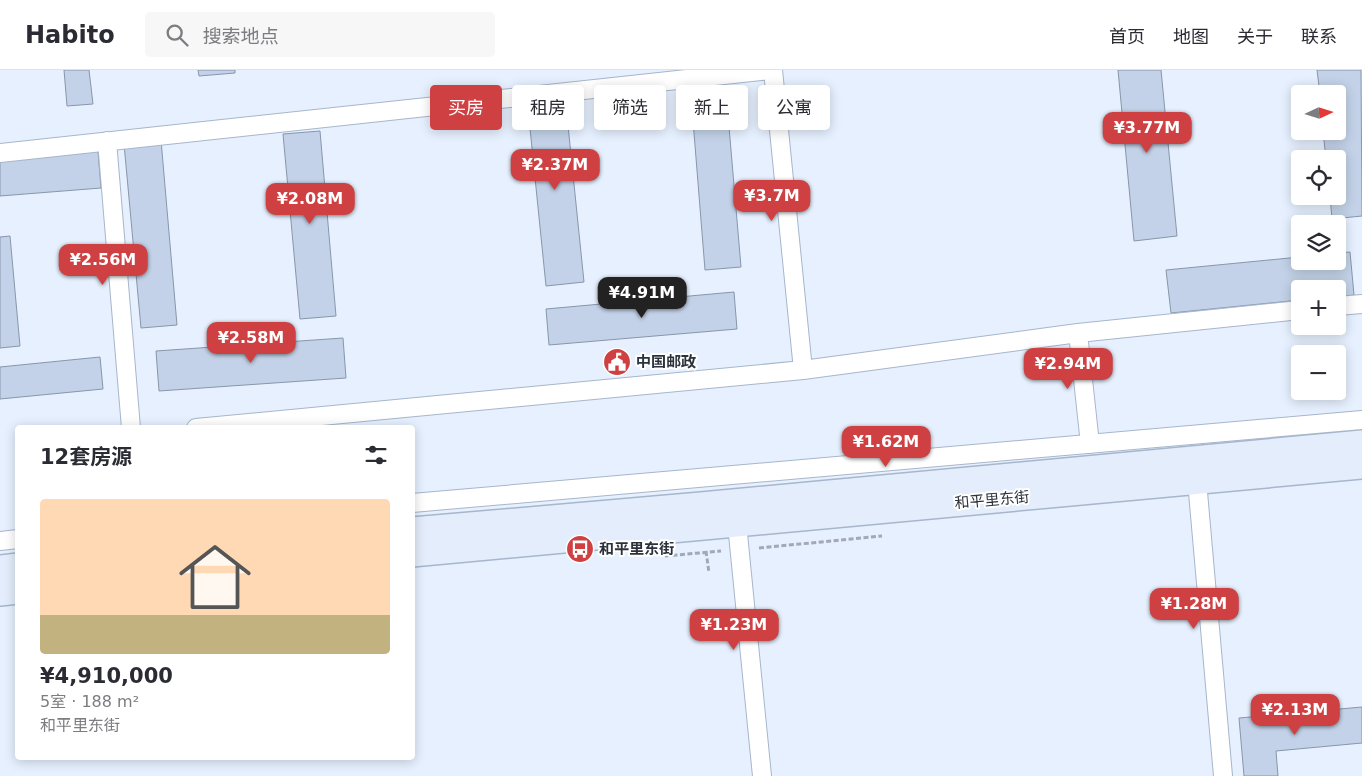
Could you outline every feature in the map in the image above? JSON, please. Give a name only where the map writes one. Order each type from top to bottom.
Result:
[{"type":"street","points":[[0,153],[772,70],[803,370]]},
{"type":"street","points":[[107,141],[131,425]]},
{"type":"street","points":[[1346,305],[1362,304]]},
{"type":"street","points":[[227,425],[803,370],[1078,333],[1291,311]]},
{"type":"street","points":[[1078,333],[1090,444]]},
{"type":"street","points":[[415,503],[1362,420]]},
{"type":"street","name":"和平里东街","points":[[415,530],[721,504],[1362,443]]},
{"type":"street","name":"和平里东街","points":[[415,554],[1362,466]]},
{"type":"street","points":[[1197,481],[1223,776]]},
{"type":"street","points":[[737,524],[762,776]]},
{"type":"street","points":[[0,541],[15,539]]},
{"type":"street","points":[[0,568],[15,566]]},
{"type":"street","points":[[0,593],[15,592]]},
{"type":"building","points":[[64,70],[89,70],[93,104],[67,106]]},
{"type":"building","points":[[198,70],[235,70],[235,73],[199,76]]},
{"type":"building","points":[[1118,70],[1161,70],[1177,236],[1134,241]]},
{"type":"building","points":[[1317,70],[1361,70],[1362,216],[1346,218],[1346,215],[1332,215],[1331,205],[1346,205],[1346,150],[1325,150],[1324,140],[1346,140],[1346,85],[1319,85]]},
{"type":"building","points":[[725,80],[725,85],[690,85],[690,83]]},
{"type":"building","points":[[530,130],[568,130],[584,282],[546,286]]},
{"type":"building","points":[[694,130],[729,130],[741,267],[705,270]]},
{"type":"building","points":[[320,131],[336,316],[300,319],[283,134]]},
{"type":"building","points":[[161,140],[177,325],[141,328],[124,144]]},
{"type":"building","points":[[98,151],[101,188],[0,196],[0,158]]},
{"type":"building","points":[[10,236],[20,346],[0,348],[0,237]]},
{"type":"building","points":[[1346,252],[1350,252],[1354,295],[1346,296],[1346,280],[1291,280],[1291,301],[1171,313],[1166,270],[1291,258],[1291,270],[1346,270]]},
{"type":"building","points":[[734,292],[737,329],[549,345],[546,309]]},
{"type":"building","points":[[343,338],[346,378],[159,391],[156,351]]},
{"type":"building","points":[[100,357],[103,389],[0,399],[0,367]]},
{"type":"building","points":[[1362,707],[1362,743],[1276,751],[1278,776],[1244,776],[1239,718]]},
{"type":"place","name":"中国邮政","points":[[617,362]]},
{"type":"place","name":"和平里东街","points":[[580,549]]}]
